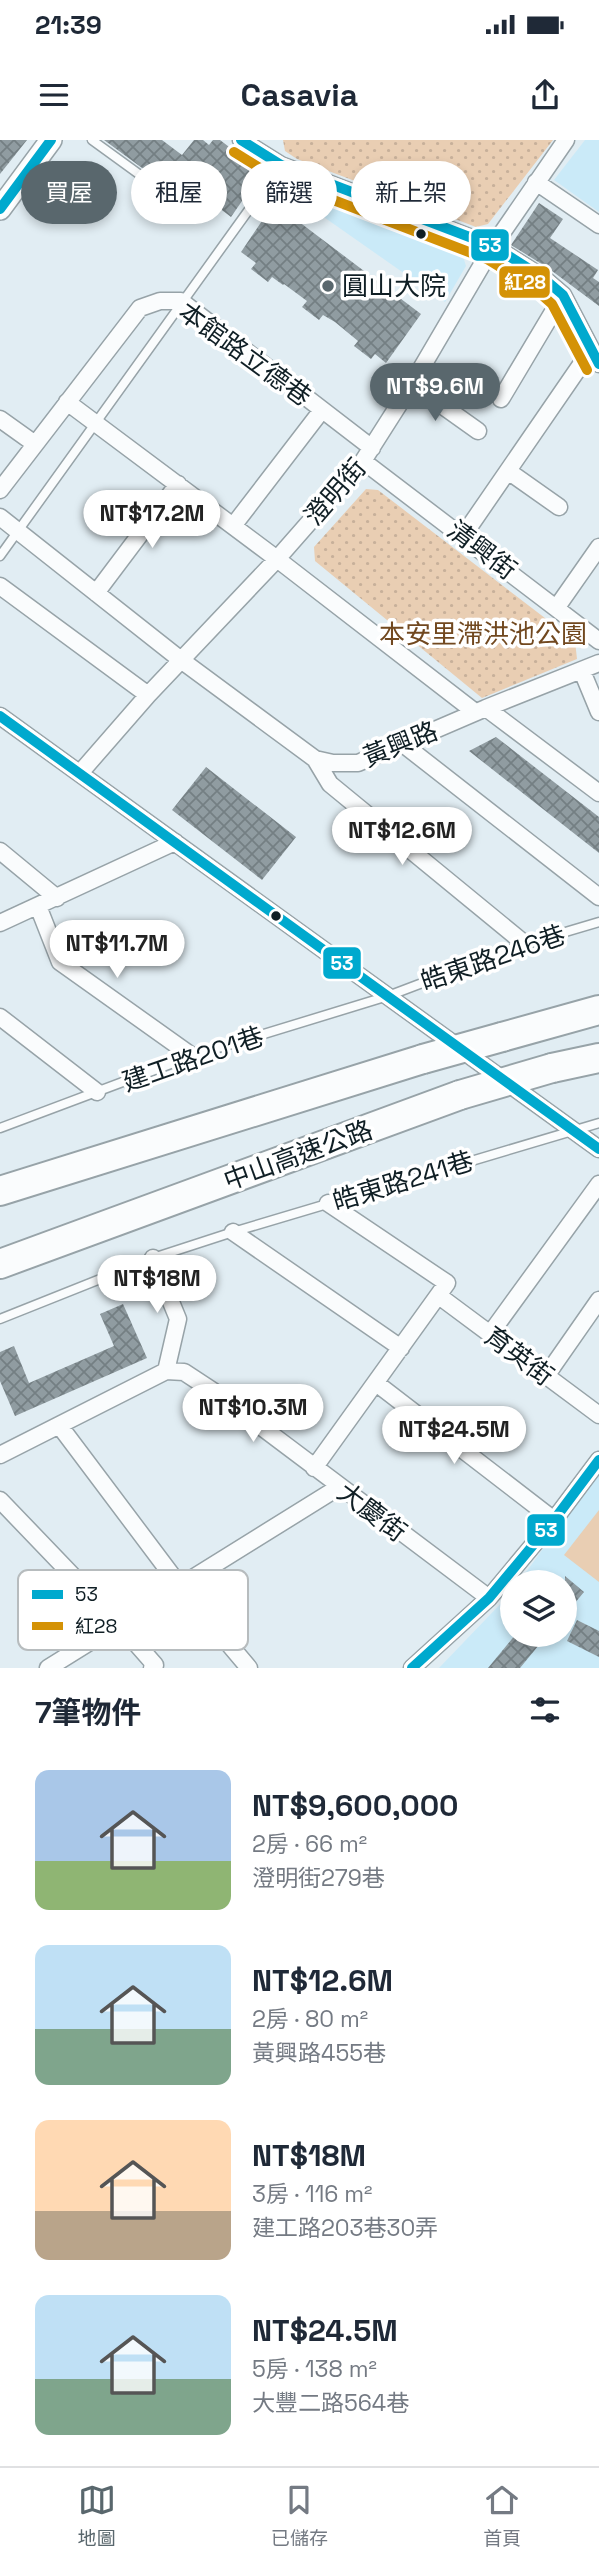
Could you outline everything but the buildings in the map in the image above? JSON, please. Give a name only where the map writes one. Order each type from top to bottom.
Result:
[{"type":"highway","name":"中山高速公路","points":[[0,1191],[423,1059],[599,1010]]},
{"type":"highway","name":"中山高速公路","points":[[0,1264],[460,1095],[552,1068],[599,1058]]},
{"type":"street","points":[[0,209],[51,140]]},
{"type":"street","points":[[241,140],[263,146],[277,161]]},
{"type":"street","name":"澄明街","points":[[80,773],[148,695],[277,559],[368,454],[493,246],[566,140]]},
{"type":"street","points":[[536,182],[599,225]]},
{"type":"street","points":[[337,186],[493,246],[542,277],[563,295],[595,357],[508,471],[463,536]]},
{"type":"street","points":[[501,399],[563,295]]},
{"type":"street","name":"本館路立德巷","points":[[0,490],[140,308],[160,301],[181,301],[322,410],[368,454]]},
{"type":"street","points":[[412,384],[478,431]]},
{"type":"street","points":[[67,402],[481,710],[599,793]]},
{"type":"street","points":[[233,526],[322,410]]},
{"type":"street","points":[[0,419],[35,444]]},
{"type":"street","name":"清興街","points":[[368,454],[463,536],[599,641]]},
{"type":"street","points":[[508,471],[559,507]]},
{"type":"street","points":[[96,593],[178,484]]},
{"type":"street","points":[[0,517],[18,531]]},
{"type":"street","name":"黃興路","points":[[18,531],[181,660],[315,759],[333,763],[358,763],[599,663]]},
{"type":"street","points":[[557,607],[599,547]]},
{"type":"street","points":[[0,586],[148,695]]},
{"type":"street","points":[[582,671],[599,712]]},
{"type":"street","points":[[0,716],[599,1149]]},
{"type":"street","points":[[402,744],[599,897]]},
{"type":"street","points":[[315,759],[330,784],[525,944]]},
{"type":"street","points":[[0,923],[175,842]]},
{"type":"street","points":[[0,851],[57,898]]},
{"type":"street","points":[[38,906],[60,962],[192,1056]]},
{"type":"street","points":[[0,1017],[97,1092]]},
{"type":"street","points":[[490,1334],[599,1184]]},
{"type":"street","points":[[314,1468],[447,1283],[328,1203]]},
{"type":"street","points":[[233,1232],[401,1348]]},
{"type":"street","points":[[0,1455],[166,1371],[178,1319],[153,1258]]},
{"type":"street","name":"育英街","points":[[439,1296],[599,1415]]},
{"type":"street","points":[[546,1376],[599,1300]]},
{"type":"street","name":"大慶街","points":[[166,1371],[184,1372],[219,1395],[489,1598]]},
{"type":"street","points":[[376,1382],[555,1520]]},
{"type":"street","points":[[59,1425],[168,1570]]},
{"type":"street","points":[[412,1668],[489,1598],[555,1520],[599,1460]]},
{"type":"street","points":[[206,1570],[339,1487]]},
{"type":"street","points":[[0,1500],[67,1570]]},
{"type":"street","points":[[48,1668],[77,1650]]},
{"type":"street","points":[[142,1650],[155,1665],[152,1668]]},
{"type":"street","points":[[234,1650],[249,1668]]},
{"type":"lane","points":[[92,140],[131,168]]},
{"type":"lane","points":[[0,556],[241,219]]},
{"type":"lane","name":"皓東路246巷","points":[[388,996],[525,944],[599,922]]},
{"type":"lane","name":"建工路201巷","points":[[0,1128],[192,1056],[388,996]]},
{"type":"lane","name":"皓東路241巷","points":[[0,1319],[153,1258],[599,1123]]},
{"type":"shaded area","points":[[585,140],[599,140],[599,212],[554,180]]},
{"type":"shaded area","points":[[337,202],[351,207],[351,224],[391,224],[462,253],[466,266],[445,302],[334,224],[337,224]]},
{"type":"shaded area","points":[[599,1471],[599,1668],[439,1668],[500,1605],[500,1647],[577,1647],[577,1570],[528,1570]]},
{"type":"green space","points":[[283,140],[553,140],[488,224],[476,227],[468,224],[471,224],[471,161],[351,161],[351,180],[337,174],[337,161],[302,161],[285,151]]},
{"type":"green space","name":"本安里滯洪池公園","points":[[366,489],[378,490],[575,641],[577,659],[482,698],[315,561],[314,547]]},
{"type":"green space","points":[[599,1510],[599,1582],[564,1555]]},
{"type":"transit line","name":"53","points":[[0,209],[51,140]]},
{"type":"transit line","name":"53","points":[[241,140],[281,165],[493,246],[542,277],[563,295],[599,364]]},
{"type":"transit line","name":"紅28","points":[[234,152],[276,178],[487,259],[534,288],[552,304],[587,370]]},
{"type":"transit line","name":"53","points":[[0,716],[599,1149]]},
{"type":"transit line","name":"53","points":[[412,1668],[489,1598],[554,1520],[599,1460]]},
{"type":"place","name":"圓山大院","points":[[328,286]]}]
